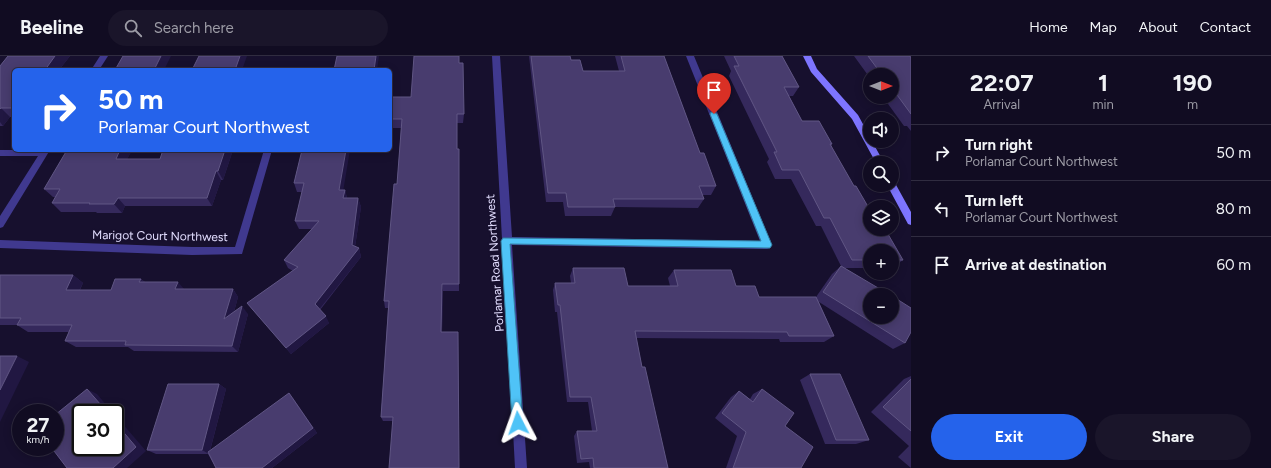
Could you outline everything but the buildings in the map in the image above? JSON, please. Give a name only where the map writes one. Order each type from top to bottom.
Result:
[{"type":"street","points":[[96,68],[104,56]]},
{"type":"street","name":"Porlamar Road Northwest","points":[[496,56],[506,241],[521,468]]},
{"type":"street","points":[[506,241],[767,245],[690,56]]},
{"type":"street","points":[[807,56],[814,70],[855,117],[876,156]]},
{"type":"street","points":[[0,153],[45,152]]},
{"type":"street","points":[[0,224],[45,152]]},
{"type":"street","name":"Marigot Court Northwest","points":[[0,244],[192,251],[239,251],[267,152]]},
{"type":"street","points":[[896,192],[911,221]]},
{"type":"route","points":[[518,423],[506,241],[767,245],[714,114]]}]
